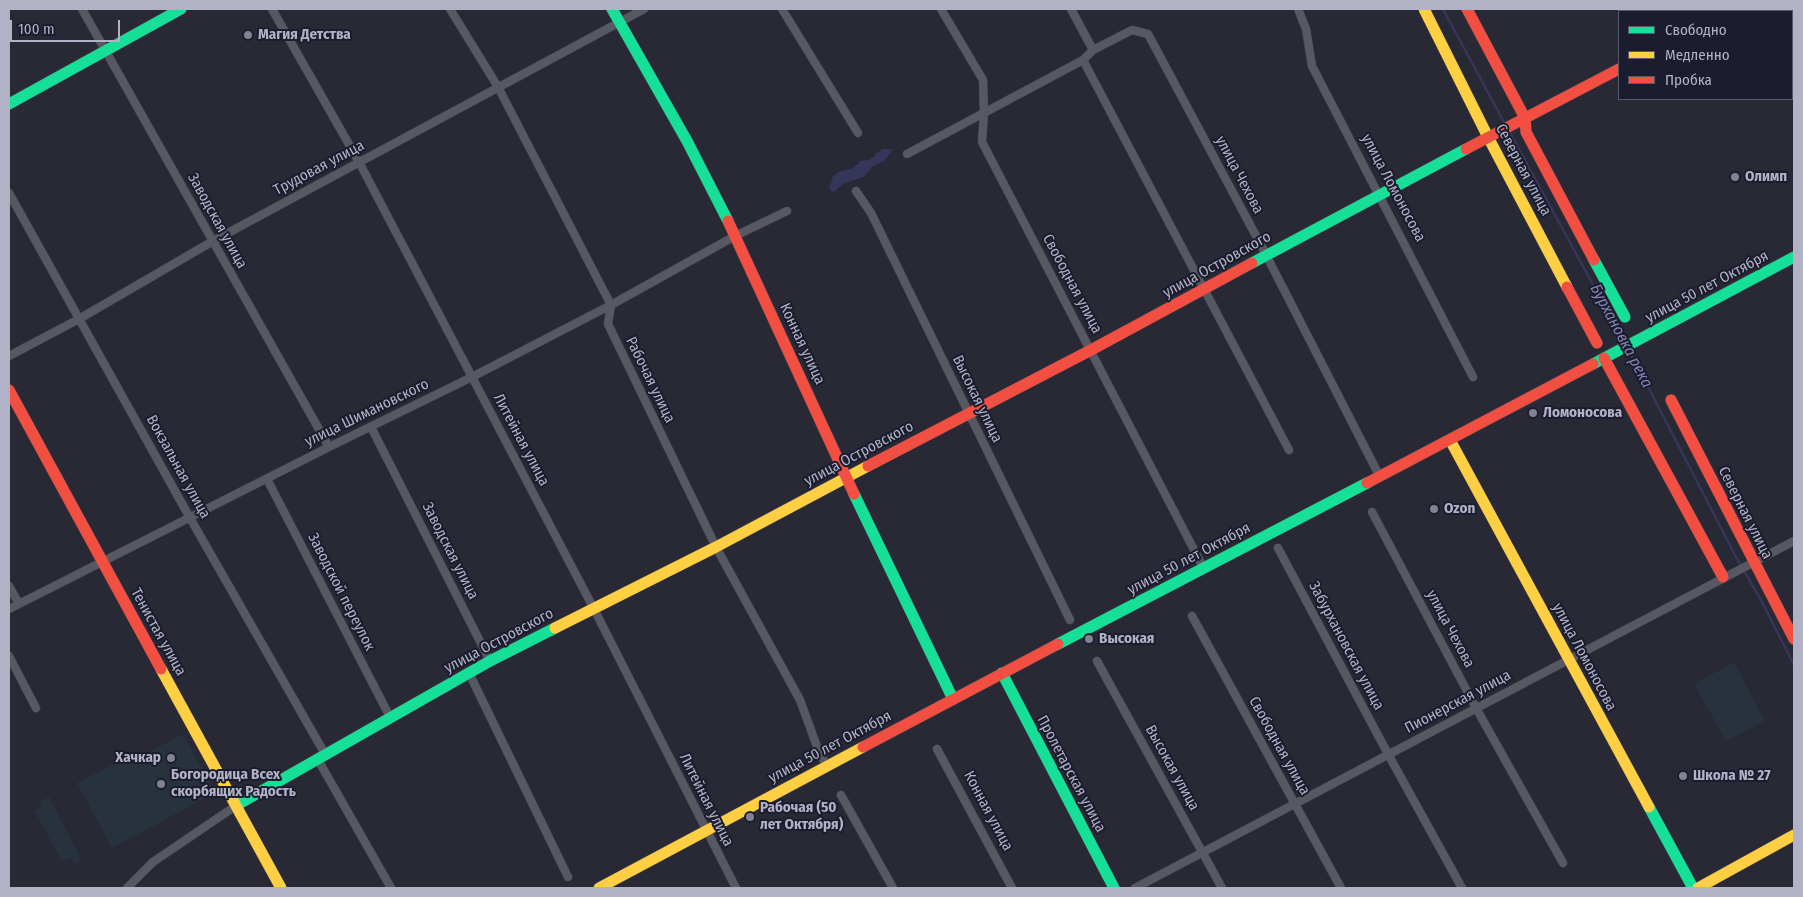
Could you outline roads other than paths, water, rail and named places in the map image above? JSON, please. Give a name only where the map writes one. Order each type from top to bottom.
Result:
[{"type":"street","name":"Заводская улица","points":[[82,9],[329,447]]},
{"type":"street","points":[[9,104],[181,9]]},
{"type":"street","name":"Литейная улица","points":[[272,9],[359,162],[594,609],[736,888]]},
{"type":"street","name":"Рабочая улица","points":[[450,9],[498,87],[610,305],[608,324],[716,547],[800,700],[819,752],[827,766]]},
{"type":"street","name":"Конная улица","points":[[612,9],[687,141],[735,236],[847,478],[953,699]]},
{"type":"street","name":"Трудовая улица","points":[[9,356],[79,319],[213,241],[644,9]]},
{"type":"street","points":[[782,9],[858,133]]},
{"type":"street","name":"Свободная улица","points":[[941,9],[983,80],[984,113],[982,142],[1204,569]]},
{"type":"street","points":[[1071,9],[1093,50]]},
{"type":"street","name":"улица Ломоносова","points":[[1298,9],[1306,29],[1312,66],[1473,377]]},
{"type":"street","name":"Северная улица","points":[[1424,9],[1488,137],[1597,343]]},
{"type":"street","points":[[1467,9],[1522,120],[1526,132],[1625,317]]},
{"type":"street","name":"улица Чехова","points":[[907,154],[1083,60],[1093,50],[1132,30],[1148,34],[1266,255],[1380,476]]},
{"type":"street","points":[[1083,60],[1288,450]]},
{"type":"street","name":"улица Островского","points":[[127,888],[153,862],[236,805],[490,661],[716,547],[1618,70]]},
{"type":"street","name":"Высокая улица","points":[[856,191],[871,213],[1070,620]]},
{"type":"street","name":"Вокзальная улица","points":[[9,193],[321,756],[391,888]]},
{"type":"street","name":"улица Шимановского","points":[[9,609],[472,377],[610,305],[735,236],[787,211]]},
{"type":"street","name":"улица 50 лет Октября","points":[[599,888],[1002,673],[1450,440],[1794,257]]},
{"type":"street","points":[[1604,358],[1723,578]]},
{"type":"street","name":"Тенистая улица","points":[[9,390],[281,888]]},
{"type":"street","name":"Северная улица","points":[[1671,400],[1794,639]]},
{"type":"street","name":"Заводская улица","points":[[371,427],[490,661]]},
{"type":"street","name":"улица Ломоносова","points":[[1450,440],[1693,888]]},
{"type":"street","name":"Заводской переулок","points":[[267,479],[390,717]]},
{"type":"street","name":"улица Чехова","points":[[1372,512],[1476,708],[1563,863]]},
{"type":"street","name":"Пионерская улица","points":[[1135,888],[1794,540]]},
{"type":"street","name":"Забурхановская улица","points":[[1278,548],[1462,888]]},
{"type":"street","points":[[9,586],[19,604]]},
{"type":"street","name":"Свободная улица","points":[[1192,616],[1341,888]]},
{"type":"street","points":[[9,656],[36,708]]},
{"type":"street","name":"Высокая улица","points":[[1097,662],[1222,888]]},
{"type":"street","points":[[469,673],[568,877]]},
{"type":"street","name":"Пролетарская улица","points":[[1002,673],[1114,888]]},
{"type":"street","name":"Конная улица","points":[[937,748],[1012,888]]},
{"type":"street","points":[[841,795],[893,888]]},
{"type":"street","points":[[1698,888],[1794,835]]},
{"type":"water","points":[[882,149],[893,149],[885,160],[870,168],[863,177],[843,184],[832,192],[828,186],[830,186],[833,176],[840,171],[851,169],[859,163],[858,161],[869,160],[875,156],[875,152],[878,153]]},
{"type":"waterway","name":"Бурхановка река","points":[[1443,9],[1505,124]]},
{"type":"waterway","name":"Бурхановка река","points":[[1509,131],[1625,343]]},
{"type":"waterway","name":"Бурхановка река","points":[[1628,348],[1794,665]]},
{"type":"place","name":"Магия Детства","points":[[248,35]]},
{"type":"place","name":"Олимп","points":[[1735,177]]},
{"type":"place","name":"Ломоносова","points":[[1533,413]]},
{"type":"place","name":"Ozon","points":[[1434,509]]},
{"type":"place","name":"Высокая","points":[[1089,639]]},
{"type":"place","name":"Хачкар","points":[[171,758]]},
{"type":"place","name":"Школа № 27","points":[[1683,776]]},
{"type":"place","name":"Богородица Всех скорбящих Радость","points":[[161,784]]},
{"type":"place","name":"Рабочая (50 лет Октября)","points":[[750,817]]}]
